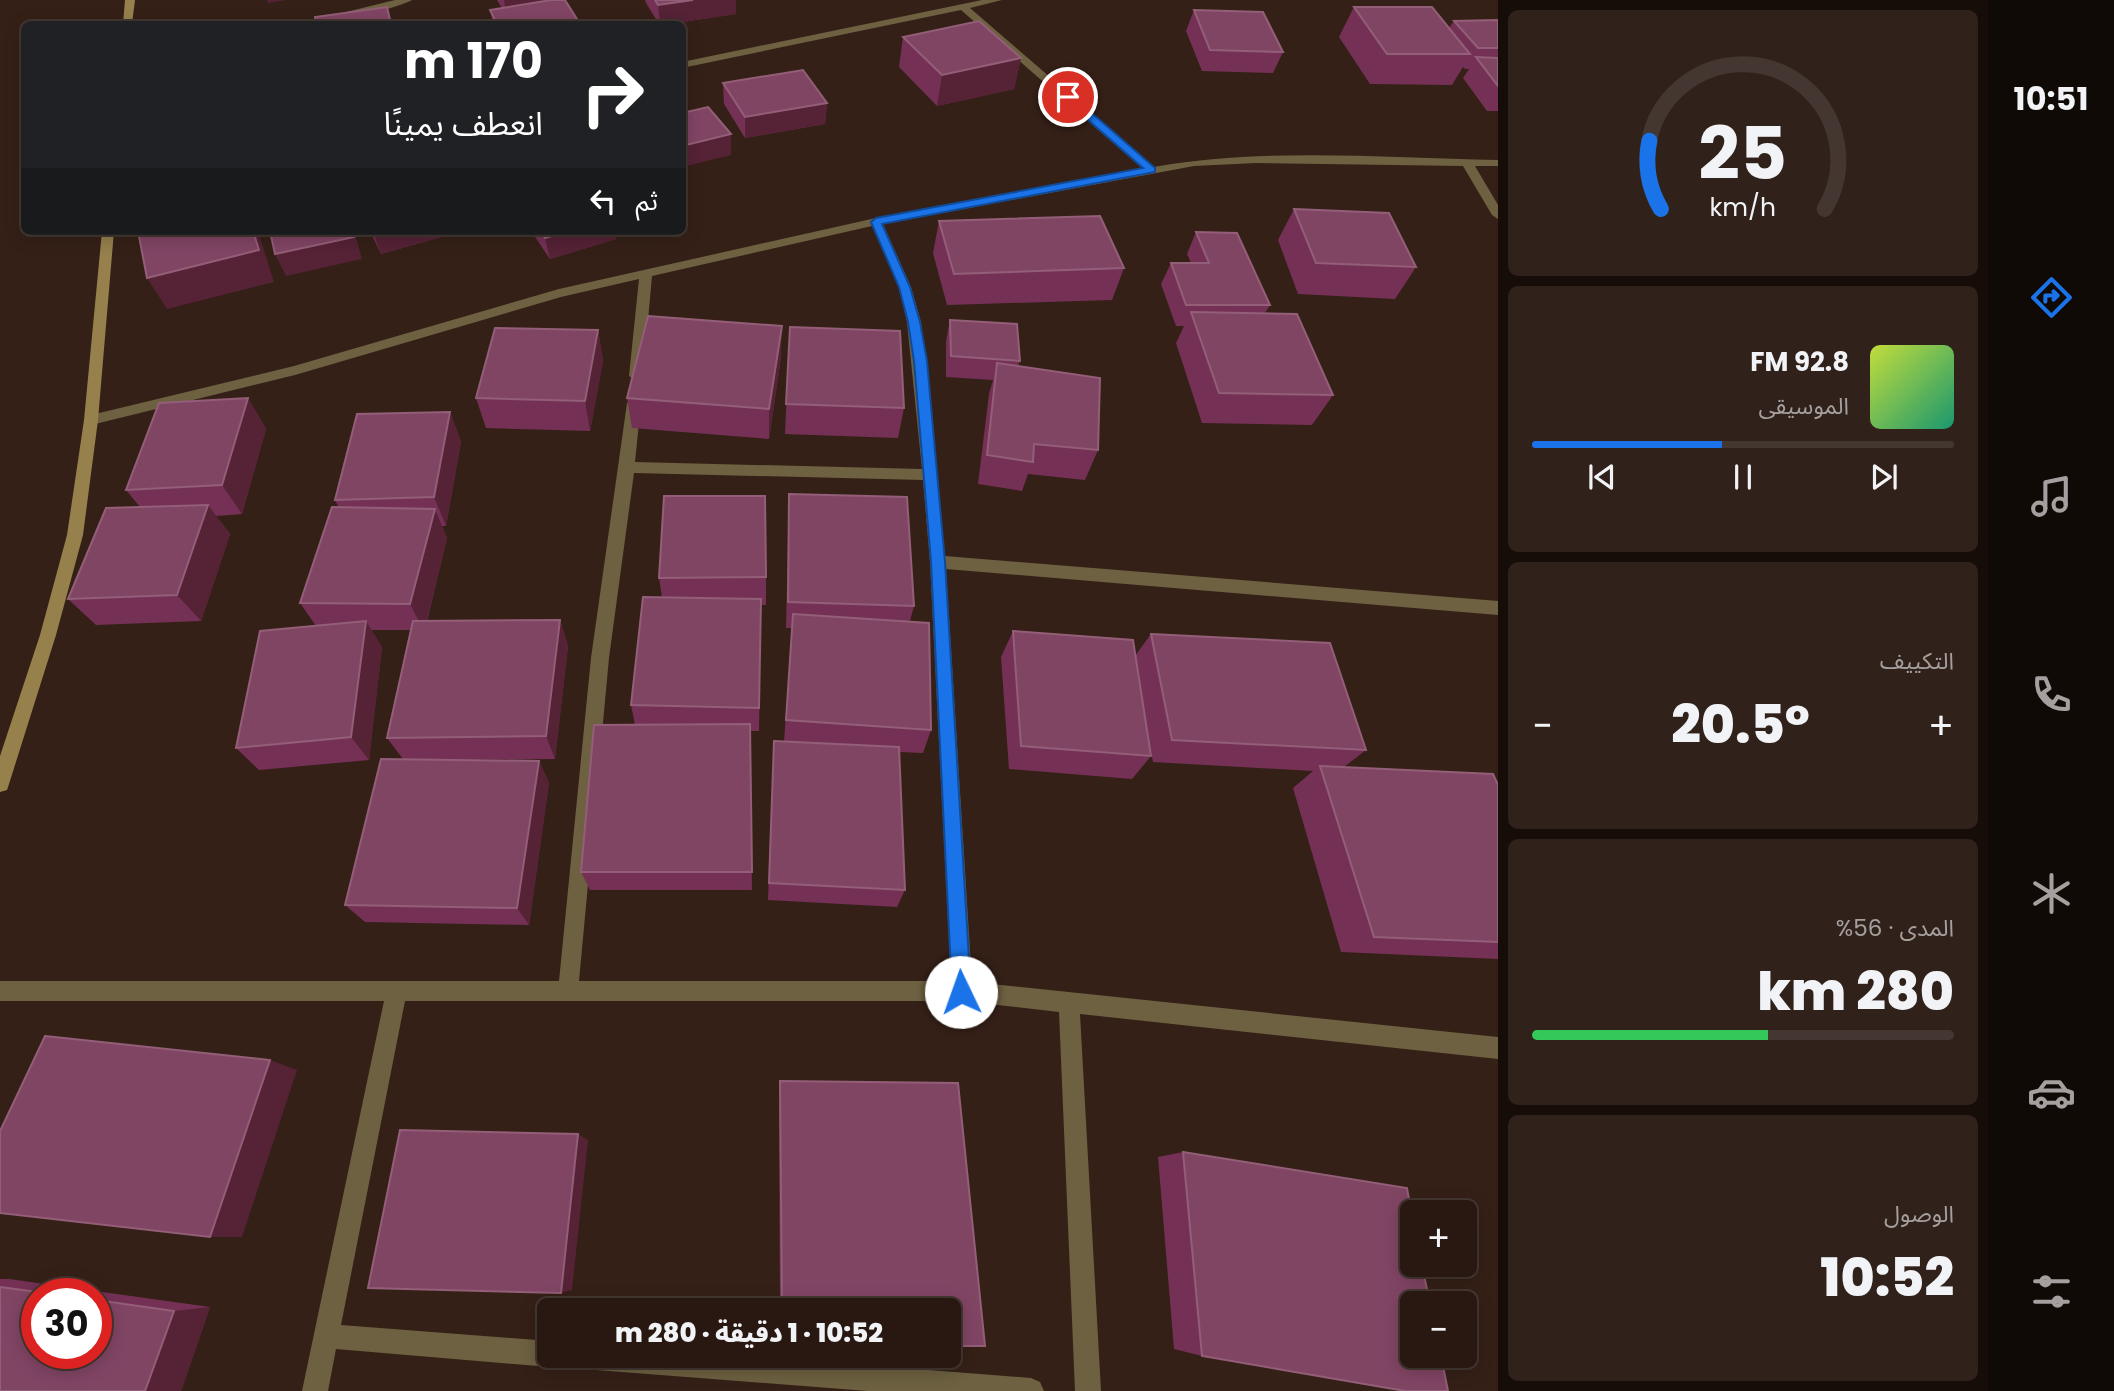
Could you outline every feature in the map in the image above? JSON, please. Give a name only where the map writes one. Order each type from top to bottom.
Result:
[{"type":"main road","points":[[128,21],[130,0]]},
{"type":"main road","points":[[0,784],[48,635],[75,535],[91,420],[108,235]]},
{"type":"street","points":[[333,21],[349,14],[407,0]]},
{"type":"street","points":[[686,64],[998,0]]},
{"type":"street","points":[[963,7],[1152,170]]},
{"type":"street","points":[[91,420],[295,370],[559,293],[876,222],[1152,170],[1194,163],[1256,160],[1498,163]]},
{"type":"street","points":[[1467,163],[1498,215]]},
{"type":"street","points":[[876,222],[905,287],[914,322],[938,562],[961,992]]},
{"type":"street","points":[[568,991],[600,658],[627,467],[646,275]]},
{"type":"street","points":[[627,467],[930,475]]},
{"type":"street","points":[[938,562],[1498,608]]},
{"type":"street","points":[[0,991],[961,992],[1498,1048]]},
{"type":"street","points":[[315,1391],[397,991]]},
{"type":"street","points":[[1069,1002],[1088,1391]]},
{"type":"street","points":[[326,1336],[537,1353]]},
{"type":"street","points":[[737,1368],[1031,1391]]},
{"type":"building","points":[[565,0],[578,21],[496,21],[490,10]]},
{"type":"building","points":[[655,0],[693,0],[658,5]]},
{"type":"building","points":[[387,7],[390,21],[316,21],[315,17]]},
{"type":"building","points":[[1354,7],[1432,7],[1470,54],[1387,54]]},
{"type":"building","points":[[1194,10],[1263,12],[1283,52],[1210,50]]},
{"type":"building","points":[[1498,20],[1498,48],[1478,48],[1454,21]]},
{"type":"building","points":[[979,21],[1021,58],[942,75],[903,37]]},
{"type":"building","points":[[1476,57],[1498,58],[1498,86]]},
{"type":"building","points":[[803,70],[827,103],[745,117],[723,83]]},
{"type":"building","points":[[708,107],[731,134],[686,145],[686,112]]},
{"type":"building","points":[[1294,209],[1389,213],[1416,267],[1316,263]]},
{"type":"building","points":[[1100,216],[1124,268],[954,274],[939,221]]},
{"type":"building","points":[[1196,232],[1237,233],[1270,305],[1186,305],[1171,263],[1209,263]]},
{"type":"building","points":[[139,235],[254,235],[259,250],[147,278]]},
{"type":"building","points":[[271,235],[354,237],[275,254]]},
{"type":"building","points":[[1191,312],[1297,314],[1333,395],[1219,393]]},
{"type":"building","points":[[648,316],[782,326],[769,409],[627,398]]},
{"type":"building","points":[[950,320],[1017,324],[1020,361],[951,356]]},
{"type":"building","points":[[790,327],[900,331],[904,408],[786,404]]},
{"type":"building","points":[[495,328],[598,330],[585,401],[476,398]]},
{"type":"building","points":[[997,363],[1100,378],[1098,450],[1034,444],[1033,462],[987,455]]},
{"type":"building","points":[[248,398],[222,485],[126,490],[159,403]]},
{"type":"building","points":[[450,412],[434,497],[335,500],[357,414]]},
{"type":"building","points":[[789,494],[907,497],[914,606],[788,602]]},
{"type":"building","points":[[664,496],[765,496],[766,577],[659,578]]},
{"type":"building","points":[[208,505],[177,595],[68,599],[106,508]]},
{"type":"building","points":[[332,507],[435,509],[410,604],[300,603]]},
{"type":"building","points":[[643,597],[761,599],[759,708],[631,705]]},
{"type":"building","points":[[793,614],[929,623],[931,730],[786,720]]},
{"type":"building","points":[[560,620],[546,736],[387,738],[413,621]]},
{"type":"building","points":[[366,621],[351,737],[236,748],[260,631]]},
{"type":"building","points":[[1013,631],[1133,640],[1151,756],[1021,746]]},
{"type":"building","points":[[1151,634],[1330,643],[1366,750],[1172,740]]},
{"type":"building","points":[[750,724],[752,872],[581,872],[594,725]]},
{"type":"building","points":[[774,741],[899,747],[905,890],[769,883]]},
{"type":"building","points":[[381,759],[539,761],[517,908],[345,905]]},
{"type":"building","points":[[1320,766],[1493,774],[1498,785],[1498,942],[1374,937]]},
{"type":"building","points":[[45,1036],[270,1060],[210,1237],[0,1213],[0,1131]]},
{"type":"building","points":[[780,1081],[958,1083],[985,1346],[961,1346],[961,1298],[782,1298]]},
{"type":"building","points":[[400,1130],[578,1134],[561,1293],[368,1288]]},
{"type":"building","points":[[1183,1152],[1407,1188],[1409,1200],[1400,1200],[1400,1277],[1424,1277],[1427,1291],[1400,1291],[1400,1368],[1443,1368],[1448,1391],[1405,1391],[1202,1356]]},
{"type":"building","points":[[0,1287],[21,1290],[21,1369],[112,1369],[112,1302],[174,1311],[145,1391],[0,1391]]},
{"type":"route","points":[[961,992],[938,562],[920,361],[905,287],[876,222],[1152,170],[1068,97]]}]
